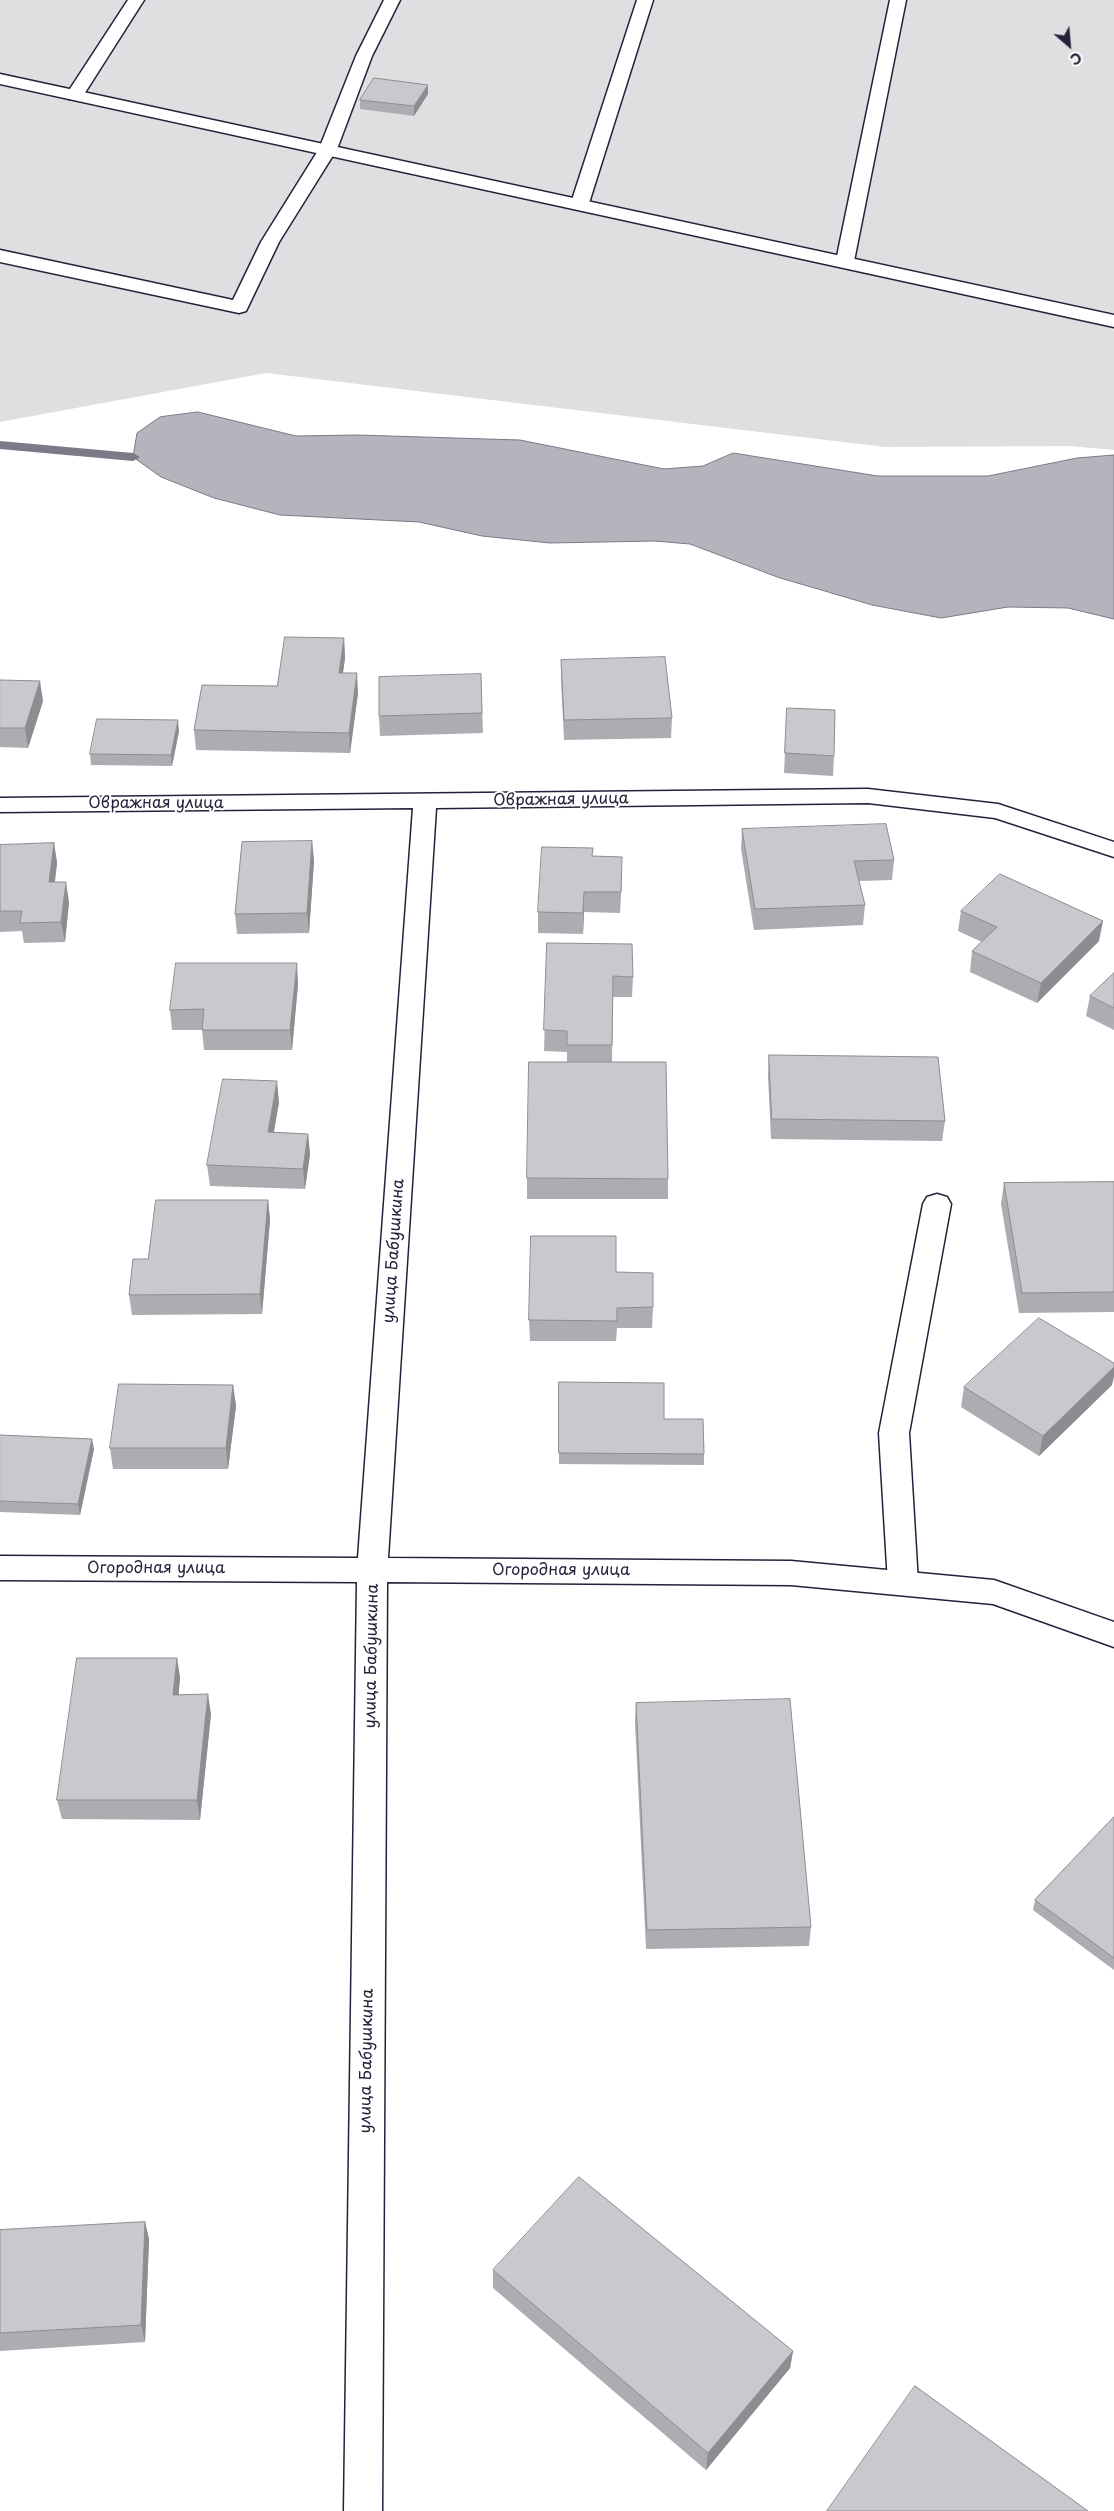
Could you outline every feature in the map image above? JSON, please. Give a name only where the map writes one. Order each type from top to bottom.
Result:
[{"type":"street","points":[[75,95],[136,0]]},
{"type":"street","points":[[0,256],[239,307],[270,242],[328,150],[364,56],[392,0]]},
{"type":"street","points":[[580,204],[645,0]]},
{"type":"street","points":[[845,261],[898,0]]},
{"type":"street","points":[[0,79],[845,261],[1114,322]]},
{"type":"street","name":"Овражная улица","points":[[0,805],[868,796],[998,811],[1114,850]]},
{"type":"street","name":"улица Бабушкина","points":[[363,2511],[372,1570],[425,802]]},
{"type":"street","points":[[903,1583],[894,1433],[937,1204]]},
{"type":"street","name":"Огородная улица","points":[[0,1568],[791,1573],[994,1592],[1114,1635]]},
{"type":"shaded area","points":[[0,0],[1114,0],[1114,450],[1069,446],[885,447],[266,373],[0,422]]},
{"type":"shaded area","points":[[198,412],[296,436],[357,435],[520,440],[664,469],[703,466],[733,453],[878,476],[988,476],[1077,458],[1114,455],[1114,619],[1068,608],[1008,607],[941,618],[872,605],[780,578],[690,544],[655,541],[550,543],[482,536],[419,522],[280,515],[214,498],[161,477],[133,457],[137,433],[160,417]]},
{"type":"building","points":[[374,78],[428,85],[414,106],[360,100]]},
{"type":"building","points":[[285,637],[344,638],[339,673],[357,673],[349,733],[194,730],[202,685],[277,686]]},
{"type":"building","points":[[665,657],[672,718],[564,720],[561,660]]},
{"type":"building","points":[[481,674],[482,713],[379,716],[379,677]]},
{"type":"building","points":[[0,680],[40,681],[25,728],[0,728]]},
{"type":"building","points":[[787,708],[835,710],[834,756],[785,753]]},
{"type":"building","points":[[97,719],[178,720],[171,755],[90,754]]},
{"type":"building","points":[[886,824],[894,860],[854,861],[865,905],[755,909],[742,829]]},
{"type":"building","points":[[312,841],[307,913],[235,914],[242,842]]},
{"type":"building","points":[[54,843],[49,882],[66,882],[61,922],[20,923],[22,911],[0,911],[0,845]]},
{"type":"building","points":[[542,847],[593,848],[592,856],[622,857],[621,892],[584,892],[583,913],[538,912]]},
{"type":"building","points":[[1000,874],[1103,921],[1041,983],[972,951],[997,927],[961,911]]},
{"type":"building","points":[[547,943],[632,944],[633,977],[613,976],[612,1045],[567,1045],[567,1031],[544,1030]]},
{"type":"building","points":[[176,963],[297,963],[290,1030],[202,1030],[204,1009],[170,1010]]},
{"type":"building","points":[[1114,973],[1114,1008],[1090,996]]},
{"type":"building","points":[[769,1055],[938,1057],[945,1121],[772,1119]]},
{"type":"building","points":[[529,1062],[666,1062],[668,1179],[527,1178]]},
{"type":"building","points":[[223,1079],[277,1081],[268,1132],[308,1134],[303,1169],[207,1165]]},
{"type":"building","points":[[1114,1182],[1114,1292],[1022,1293],[1004,1183]]},
{"type":"building","points":[[156,1200],[268,1200],[260,1294],[129,1295],[133,1259],[148,1259]]},
{"type":"building","points":[[531,1236],[616,1236],[616,1272],[653,1273],[653,1307],[617,1308],[617,1321],[529,1320]]},
{"type":"building","points":[[1039,1318],[1114,1363],[1114,1367],[1043,1436],[964,1387]]},
{"type":"building","points":[[559,1382],[664,1383],[664,1419],[703,1419],[704,1454],[559,1453]]},
{"type":"building","points":[[119,1384],[233,1385],[226,1448],[110,1448]]},
{"type":"building","points":[[0,1435],[92,1439],[78,1504],[0,1501]]},
{"type":"building","points":[[77,1658],[177,1658],[173,1695],[208,1694],[197,1800],[57,1800]]},
{"type":"building","points":[[790,1699],[811,1927],[647,1930],[636,1703]]},
{"type":"building","points":[[1114,1817],[1114,1958],[1035,1900]]},
{"type":"building","points":[[579,2177],[793,2351],[708,2453],[493,2270]]},
{"type":"building","points":[[145,2222],[141,2325],[0,2333],[0,2230]]},
{"type":"building","points":[[915,2386],[1088,2511],[827,2511]]},
{"type":"waterway","points":[[0,445],[133,457]]}]
